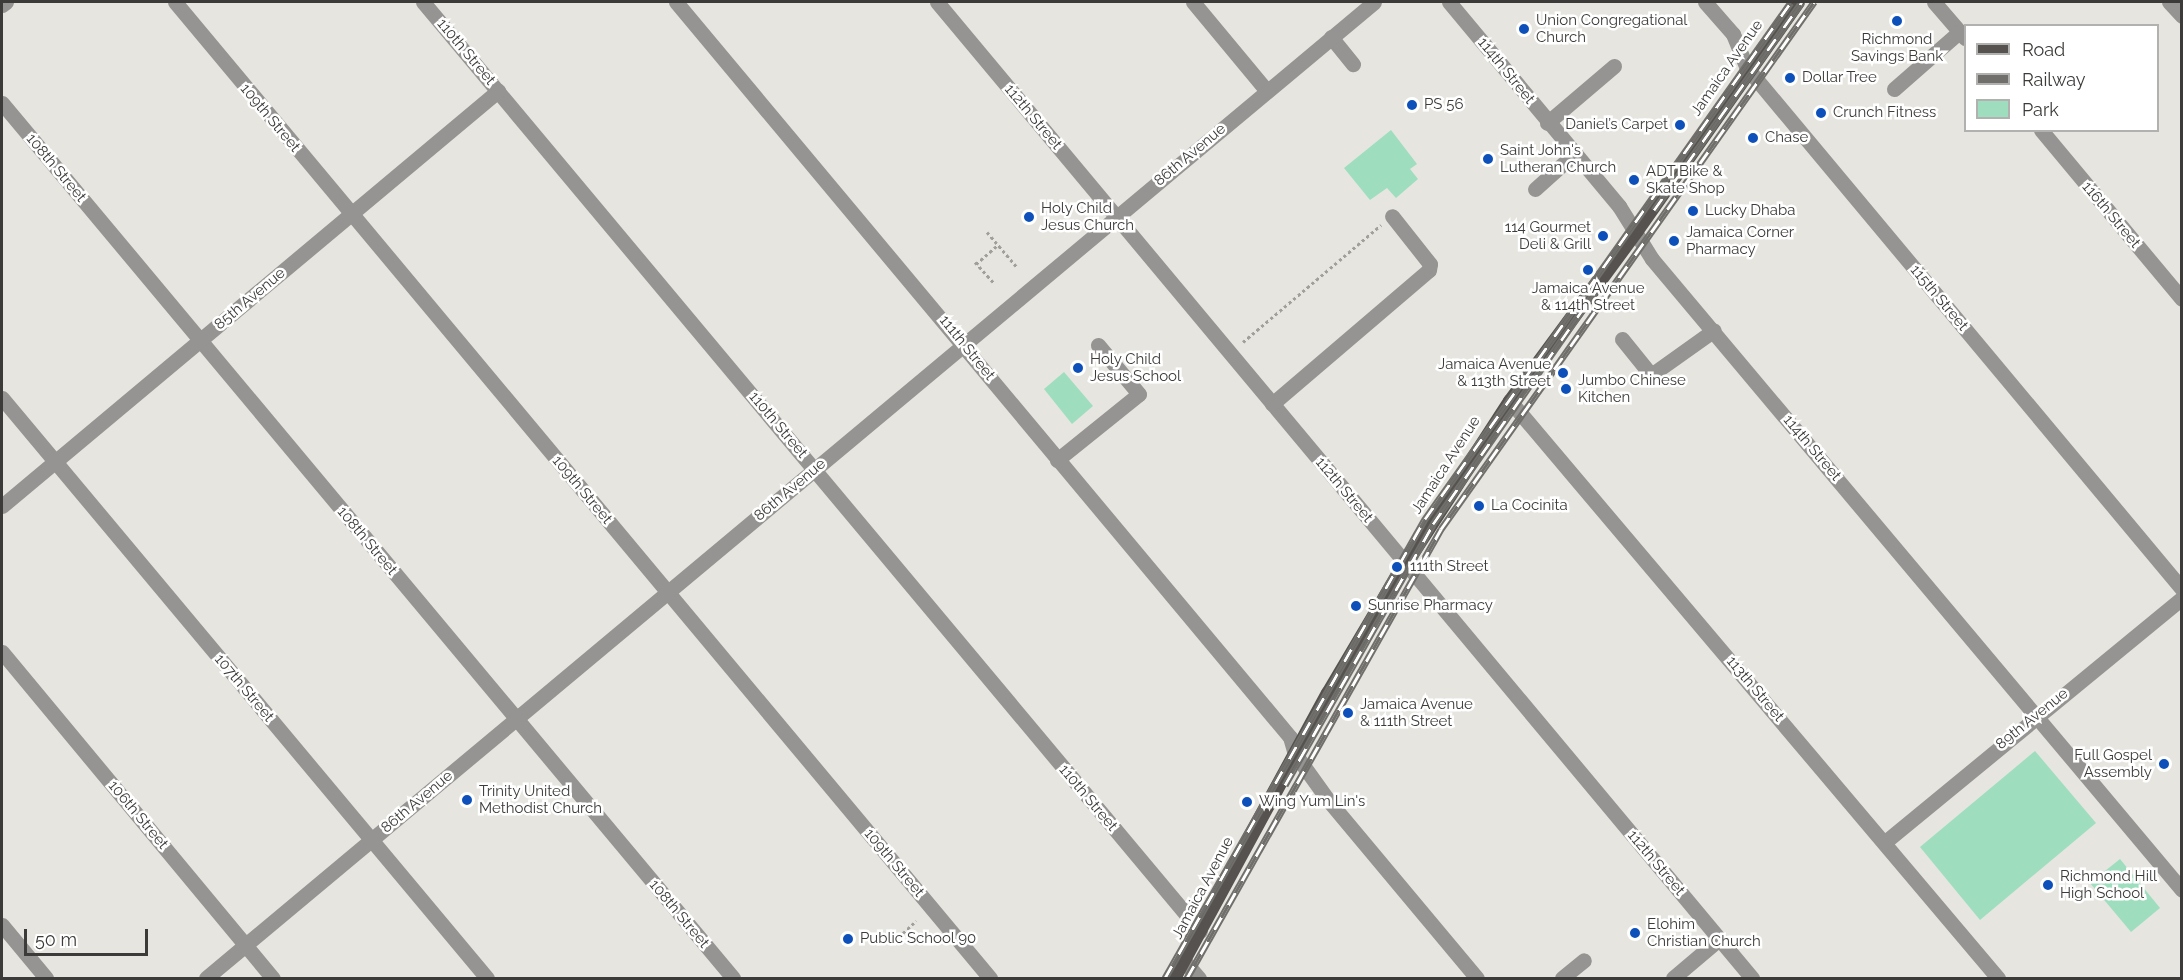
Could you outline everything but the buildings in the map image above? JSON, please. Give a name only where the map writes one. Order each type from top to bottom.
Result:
[{"type":"main road","name":"Jamaica Avenue","points":[[1173,978],[1295,754],[1405,563],[1510,401],[1636,230],[1747,68],[1797,2]]},
{"type":"street","points":[[2,5],[6,2]]},
{"type":"street","name":"109th Street","points":[[175,2],[990,978]]},
{"type":"street","name":"110th Street","points":[[423,2],[1200,931]]},
{"type":"street","name":"111th Street","points":[[675,2],[965,343],[1057,460],[1290,737],[1295,754],[1328,800],[1477,978]]},
{"type":"street","name":"112th Street","points":[[937,2],[1752,978]]},
{"type":"street","points":[[1193,2],[1266,90]]},
{"type":"street","name":"86th Avenue","points":[[206,978],[1374,2]]},
{"type":"street","name":"114th Street","points":[[1449,2],[1636,230],[1652,259],[1714,330],[2181,890]]},
{"type":"street","name":"115th Street","points":[[1705,2],[1733,34],[1747,68],[2181,589]]},
{"type":"street","points":[[1894,89],[1962,36],[1934,2]]},
{"type":"street","points":[[2169,2],[2181,16]]},
{"type":"street","points":[[1331,37],[1353,64]]},
{"type":"street","points":[[1547,123],[1614,66]]},
{"type":"street","name":"85th Avenue","points":[[2,506],[498,91]]},
{"type":"street","name":"108th Street","points":[[2,103],[733,978]]},
{"type":"street","name":"116th Street","points":[[2043,132],[2181,299]]},
{"type":"street","points":[[1534,189],[1574,154]]},
{"type":"street","points":[[1272,404],[1429,270],[1430,264],[1392,216]]},
{"type":"street","points":[[1622,339],[1652,375],[1714,330]]},
{"type":"street","points":[[1057,460],[1139,394],[1098,345]]},
{"type":"street","name":"107th Street","points":[[2,398],[487,978]]},
{"type":"street","name":"113th Street","points":[[1510,401],[1998,978]]},
{"type":"street","name":"89th Avenue","points":[[1885,842],[2035,716],[2181,598]]},
{"type":"street","name":"106th Street","points":[[2,652],[273,978]]},
{"type":"street","points":[[2,925],[46,978]]},
{"type":"street","points":[[1673,978],[1719,939]]},
{"type":"street","points":[[1562,978],[1584,960]]},
{"type":"street","points":[[1184,961],[1199,978]]},
{"type":"path","points":[[1243,342],[1392,216]]},
{"type":"path","points":[[987,232],[1016,266]]},
{"type":"path","points":[[994,283],[976,263],[998,245]]},
{"type":"path","points":[[903,933],[915,921]]},
{"type":"green space","points":[[1391,130],[1417,164],[1410,169],[1418,179],[1396,198],[1387,188],[1370,200],[1344,168]]},
{"type":"green space","points":[[1064,372],[1093,406],[1072,424],[1044,389]]},
{"type":"green space","points":[[2035,751],[2096,823],[1980,920],[1920,847]]},
{"type":"green space","points":[[2120,859],[2160,908],[2131,932],[2090,883]]},
{"type":"railway","points":[[1165,978],[1425,519],[1791,2]]},
{"type":"railway","points":[[1654,210],[1802,2]]},
{"type":"railway","points":[[1187,978],[1441,529],[1814,2]]},
{"type":"railway","points":[[1285,785],[1433,524],[1600,285]]},
{"type":"place","name":"Richmond Savings Bank","points":[[1897,21]]},
{"type":"place","name":"Union Congregational Church","points":[[1524,29]]},
{"type":"place","name":"Dollar Tree","points":[[1790,78]]},
{"type":"place","name":"PS 56","points":[[1412,105]]},
{"type":"place","name":"Crunch Fitness","points":[[1821,113]]},
{"type":"place","name":"Daniel’s Carpet","points":[[1680,125]]},
{"type":"place","name":"Chase","points":[[1753,138]]},
{"type":"place","name":"Saint John's Lutheran Church","points":[[1488,159]]},
{"type":"place","name":"ADT Bike & Skate Shop","points":[[1634,180]]},
{"type":"place","name":"Lucky Dhaba","points":[[1693,211]]},
{"type":"place","name":"Holy Child Jesus Church","points":[[1029,217]]},
{"type":"place","name":"114 Gourmet Deli & Grill","points":[[1603,236]]},
{"type":"place","name":"Jamaica Corner Pharmacy","points":[[1674,241]]},
{"type":"place","name":"Jamaica Avenue & 114th Street","points":[[1588,270]]},
{"type":"place","name":"Holy Child Jesus School","points":[[1078,368]]},
{"type":"place","name":"Jamaica Avenue & 113th Street","points":[[1563,373]]},
{"type":"place","name":"Jumbo Chinese Kitchen","points":[[1566,389]]},
{"type":"place","name":"La Cocinita","points":[[1479,506]]},
{"type":"place","name":"111th Street","points":[[1397,567]]},
{"type":"place","name":"Sunrise Pharmacy","points":[[1356,606]]},
{"type":"place","name":"Jamaica Avenue & 111th Street","points":[[1348,713]]},
{"type":"place","name":"Full Gospel Assembly","points":[[2164,764]]},
{"type":"place","name":"Trinity United Methodist Church","points":[[467,800]]},
{"type":"place","name":"Wing Yum Lin's","points":[[1247,802]]},
{"type":"place","name":"Richmond Hill High School","points":[[2048,885]]},
{"type":"place","name":"Elohim Christian Church","points":[[1635,933]]},
{"type":"place","name":"Public School 90","points":[[848,939]]}]
